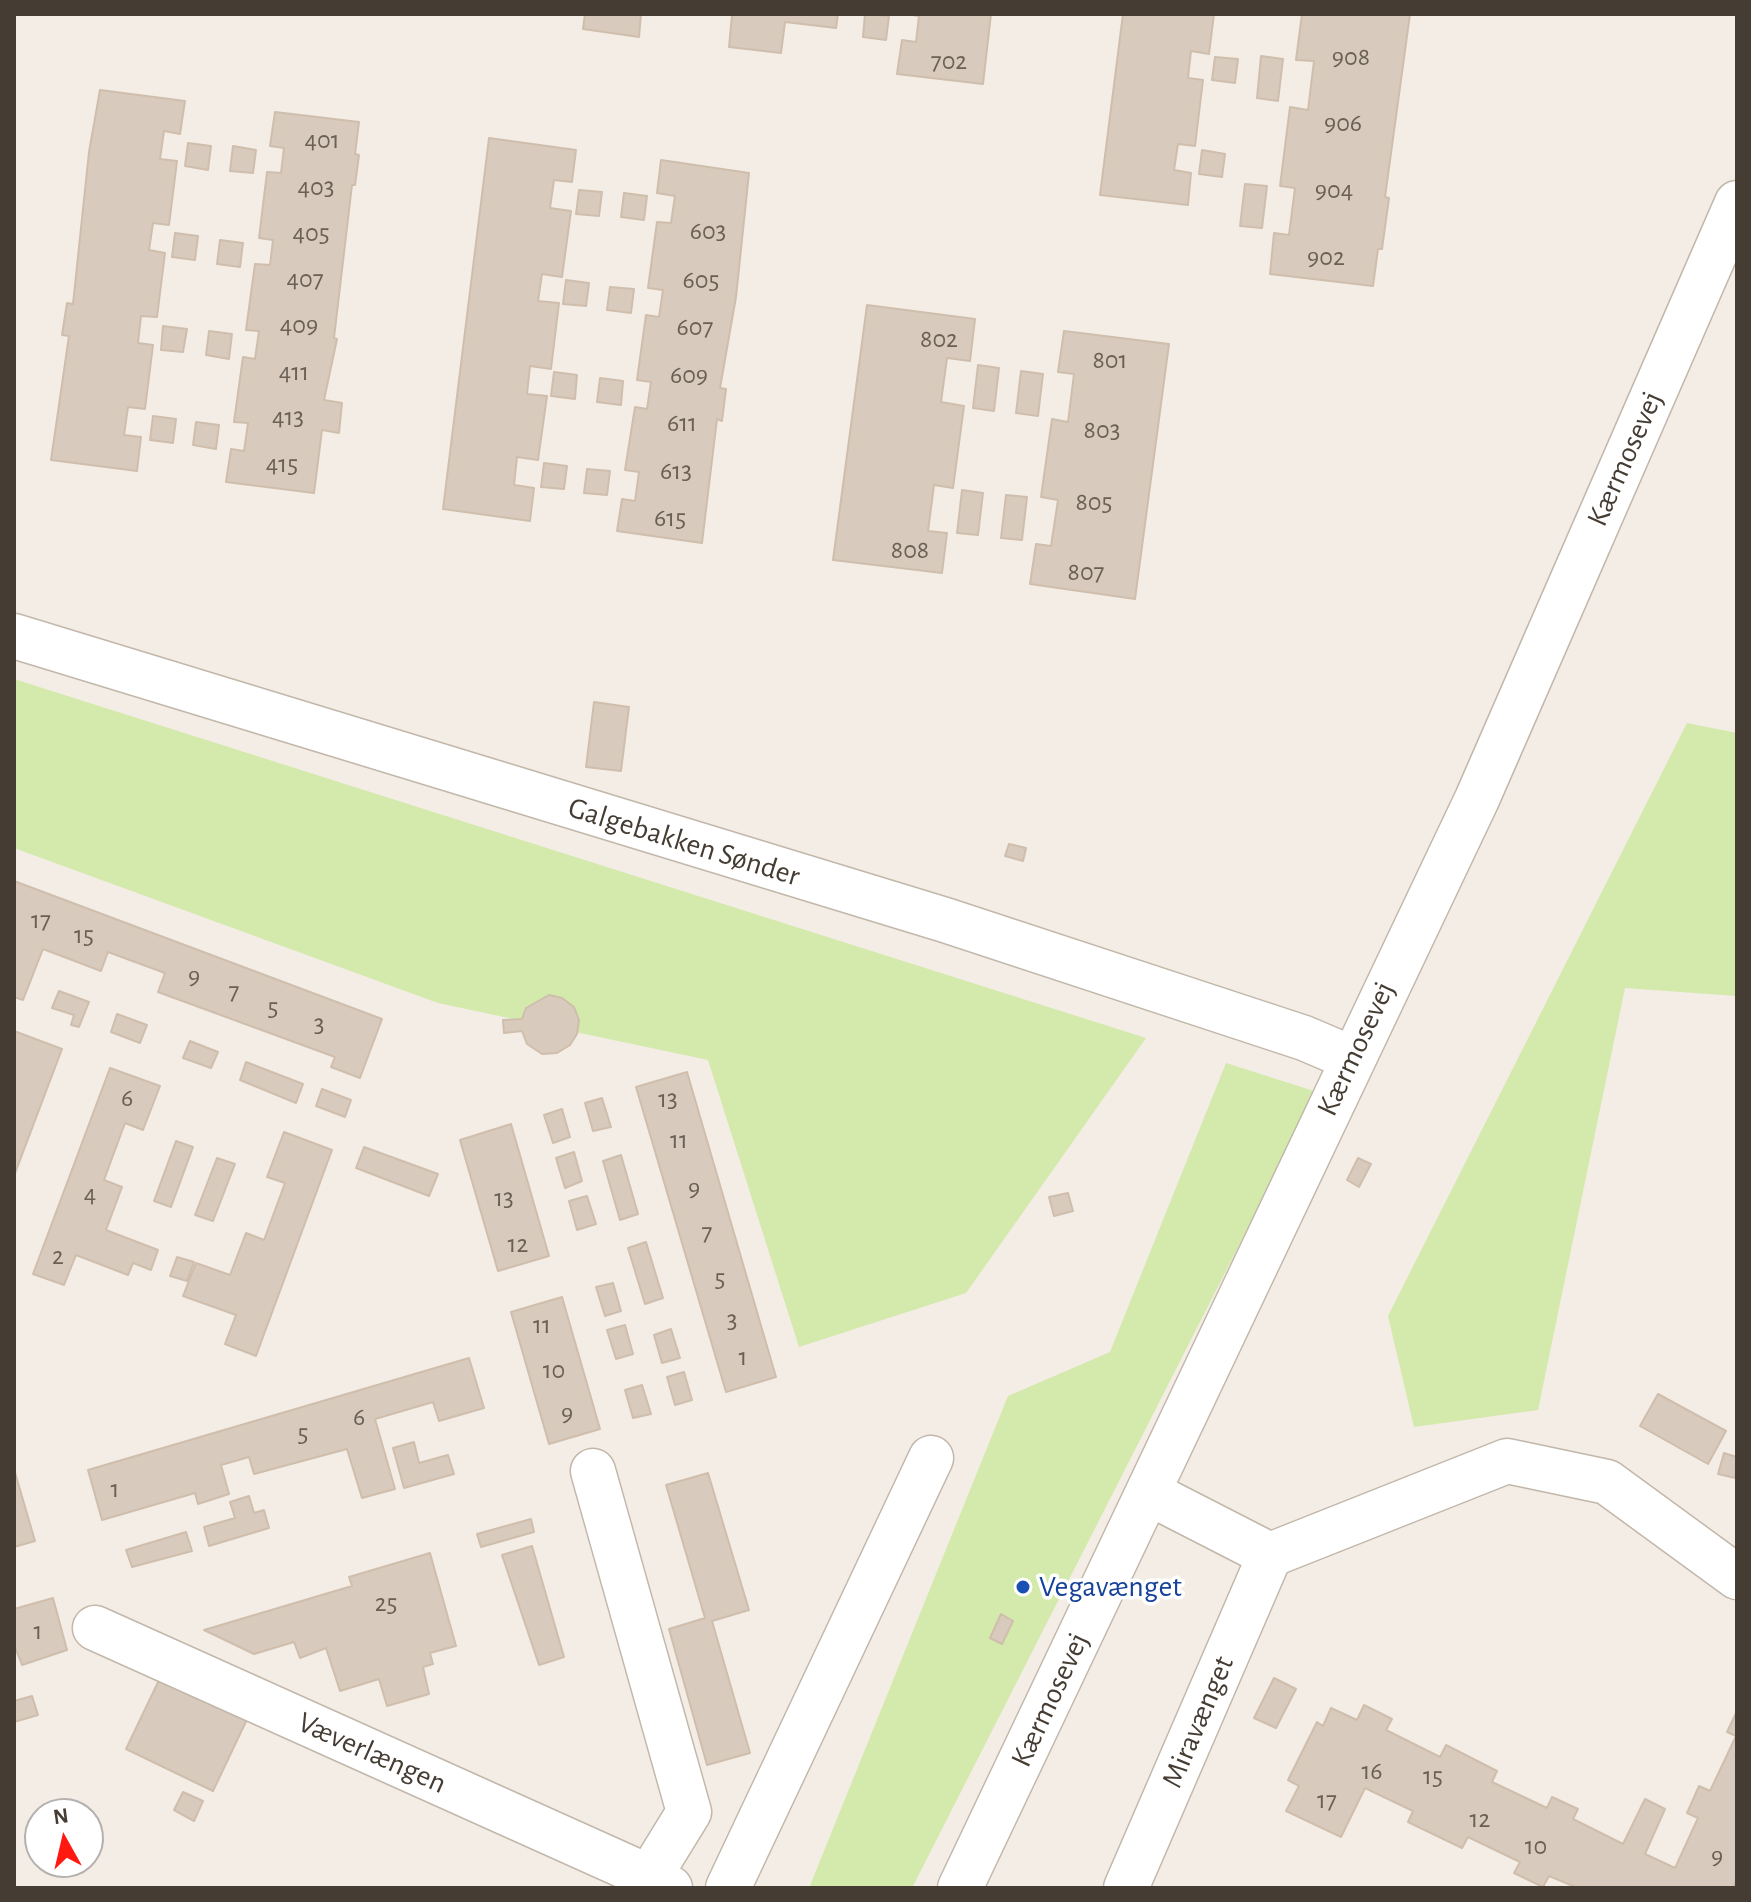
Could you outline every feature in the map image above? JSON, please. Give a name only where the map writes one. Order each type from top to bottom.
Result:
[{"type":"street","name":"Kærmosevej","points":[[960,1888],[1149,1493],[1351,1058],[1477,799],[1737,203]]},
{"type":"street","name":"Galgebakken Sønder","points":[[14,636],[945,920],[1304,1038],[1351,1058]]},
{"type":"street","points":[[728,1888],[931,1458]]},
{"type":"street","points":[[1149,1493],[1270,1555],[1507,1461],[1607,1482],[1737,1577]]},
{"type":"street","name":"Væverlængen","points":[[95,1628],[660,1882],[689,1812],[593,1471]]},
{"type":"street","name":"Miravænget","points":[[1126,1888],[1270,1555]]},
{"type":"green space","points":[[14,679],[1146,1038],[966,1293],[799,1347],[708,1060],[438,1003],[14,848]]},
{"type":"green space","points":[[1687,723],[1737,733],[1737,996],[1625,988],[1538,1410],[1414,1427],[1388,1316]]},
{"type":"green space","points":[[1226,1063],[1317,1092],[912,1888],[809,1888],[1008,1396],[1110,1352]]},
{"type":"building","points":[[585,14],[641,14],[639,37],[583,29]]},
{"type":"building","points":[[726,14],[838,14],[836,28],[785,22],[781,53],[729,47],[732,15]]},
{"type":"building","points":[[865,14],[889,16],[886,40],[863,37]]},
{"type":"building","points":[[905,14],[991,14],[983,84],[897,74],[902,40],[916,42],[919,16]]},
{"type":"building","points":[[1123,14],[1214,14],[1209,54],[1191,51],[1188,78],[1203,80],[1195,146],[1178,144],[1174,170],[1191,173],[1188,205],[1100,195]]},
{"type":"building","points":[[1302,14],[1410,14],[1385,197],[1389,198],[1373,286],[1270,274],[1274,233],[1289,235],[1295,188],[1280,186],[1290,107],[1308,110],[1314,61],[1296,60]]},
{"type":"building","points":[[1261,56],[1283,59],[1278,101],[1257,98]]},
{"type":"building","points":[[1215,57],[1238,59],[1235,83],[1212,80]]},
{"type":"building","points":[[100,90],[185,101],[180,134],[164,131],[160,159],[177,161],[169,225],[153,223],[149,250],[165,253],[157,317],[141,316],[138,343],[153,345],[145,409],[128,407],[124,435],[141,437],[137,471],[51,460],[69,336],[62,335],[67,303],[73,304],[89,152]]},
{"type":"building","points":[[275,112],[359,122],[355,154],[359,155],[355,185],[352,185],[334,338],[337,339],[324,400],[342,403],[339,433],[322,430],[314,493],[226,482],[231,449],[244,451],[248,423],[234,422],[243,357],[255,359],[259,331],[246,330],[255,264],[270,265],[273,240],[259,238],[267,172],[281,173],[284,148],[270,146]]},
{"type":"building","points":[[489,138],[576,150],[572,182],[554,180],[550,208],[571,211],[562,277],[542,274],[538,301],[559,303],[551,369],[530,366],[527,394],[547,396],[538,460],[517,457],[514,485],[534,488],[530,521],[443,509]]},
{"type":"building","points":[[188,143],[211,146],[208,170],[185,166]]},
{"type":"building","points":[[233,146],[256,150],[253,173],[230,171]]},
{"type":"building","points":[[1202,150],[1225,154],[1222,177],[1199,174]]},
{"type":"building","points":[[661,160],[749,173],[736,297],[720,388],[726,389],[722,421],[717,419],[702,543],[617,531],[622,499],[635,501],[639,472],[625,470],[635,407],[647,409],[651,382],[637,380],[646,315],[659,317],[663,290],[648,288],[657,222],[671,223],[675,196],[657,193]]},
{"type":"building","points":[[1245,184],[1267,186],[1262,228],[1240,226]]},
{"type":"building","points":[[579,190],[602,192],[599,216],[576,214]]},
{"type":"building","points":[[624,193],[647,196],[644,220],[621,217]]},
{"type":"building","points":[[175,233],[198,236],[195,260],[172,257]]},
{"type":"building","points":[[220,240],[243,243],[240,267],[217,264]]},
{"type":"building","points":[[566,280],[589,283],[586,306],[563,304]]},
{"type":"building","points":[[610,287],[634,289],[631,313],[607,310]]},
{"type":"building","points":[[867,305],[975,319],[970,361],[947,358],[941,402],[964,406],[953,488],[934,485],[928,531],[947,533],[942,573],[833,560]]},
{"type":"building","points":[[163,326],[187,329],[183,352],[161,350]]},
{"type":"building","points":[[209,331],[232,334],[229,359],[206,355]]},
{"type":"building","points":[[1064,331],[1169,344],[1135,599],[1030,584],[1036,544],[1051,546],[1058,500],[1041,497],[1052,419],[1068,422],[1074,374],[1058,372]]},
{"type":"building","points":[[978,365],[999,368],[994,411],[973,408]]},
{"type":"building","points":[[1021,371],[1043,374],[1038,416],[1016,413]]},
{"type":"building","points":[[554,372],[577,375],[575,399],[551,396]]},
{"type":"building","points":[[600,378],[623,381],[621,405],[597,402]]},
{"type":"building","points":[[153,416],[176,419],[173,443],[150,440]]},
{"type":"building","points":[[196,422],[219,425],[216,449],[193,445]]},
{"type":"building","points":[[544,463],[567,466],[564,489],[541,487]]},
{"type":"building","points":[[587,469],[610,471],[607,495],[584,493]]},
{"type":"building","points":[[962,490],[983,493],[978,535],[957,533]]},
{"type":"building","points":[[1006,495],[1027,497],[1022,540],[1001,538]]},
{"type":"building","points":[[594,702],[629,707],[621,771],[586,767]]},
{"type":"building","points":[[1009,844],[1026,848],[1023,861],[1005,856]]},
{"type":"building","points":[[14,881],[382,1019],[360,1078],[331,1067],[335,1057],[158,992],[165,973],[108,952],[101,971],[43,949],[23,1000],[14,997]]},
{"type":"building","points":[[59,991],[89,1002],[79,1027],[71,1025],[74,1015],[52,1008]]},
{"type":"building","points":[[549,995],[562,998],[574,1007],[579,1020],[577,1034],[570,1045],[557,1053],[542,1054],[527,1044],[522,1031],[504,1033],[503,1020],[522,1019],[526,1008]]},
{"type":"building","points":[[117,1014],[147,1025],[140,1043],[111,1032]]},
{"type":"building","points":[[14,1031],[62,1049],[14,1176]]},
{"type":"building","points":[[190,1041],[218,1052],[211,1068],[183,1058]]},
{"type":"building","points":[[246,1062],[303,1084],[296,1103],[240,1080]]},
{"type":"building","points":[[110,1068],[160,1086],[143,1130],[125,1123],[104,1180],[122,1187],[106,1230],[158,1250],[151,1270],[133,1263],[128,1275],[76,1255],[64,1285],[33,1274]]},
{"type":"building","points":[[687,1072],[776,1377],[726,1392],[636,1087]]},
{"type":"building","points":[[322,1089],[351,1100],[345,1117],[316,1106]]},
{"type":"building","points":[[602,1098],[611,1127],[593,1131],[585,1103]]},
{"type":"building","points":[[562,1109],[570,1137],[553,1143],[544,1115]]},
{"type":"building","points":[[511,1124],[549,1256],[498,1271],[460,1140]]},
{"type":"building","points":[[284,1132],[332,1150],[256,1356],[225,1344],[236,1315],[183,1296],[196,1263],[230,1275],[246,1233],[264,1240],[285,1183],[267,1177]]},
{"type":"building","points":[[176,1141],[193,1147],[171,1207],[154,1201]]},
{"type":"building","points":[[364,1147],[438,1174],[429,1196],[356,1168]]},
{"type":"building","points":[[574,1152],[582,1181],[565,1188],[556,1158]]},
{"type":"building","points":[[621,1155],[638,1214],[620,1220],[603,1161]]},
{"type":"building","points":[[217,1158],[235,1164],[213,1221],[195,1215]]},
{"type":"building","points":[[1358,1158],[1371,1164],[1359,1187],[1347,1180]]},
{"type":"building","points":[[1068,1193],[1073,1211],[1054,1216],[1049,1197]]},
{"type":"building","points":[[587,1196],[596,1224],[577,1230],[569,1201]]},
{"type":"building","points":[[646,1242],[663,1298],[645,1304],[628,1248]]},
{"type":"building","points":[[177,1257],[194,1262],[187,1281],[170,1276]]},
{"type":"building","points":[[613,1283],[621,1311],[605,1316],[596,1287]]},
{"type":"building","points":[[562,1297],[600,1429],[549,1444],[511,1312]]},
{"type":"building","points":[[625,1325],[633,1354],[616,1359],[607,1330]]},
{"type":"building","points":[[671,1329],[680,1358],[662,1363],[654,1335]]},
{"type":"building","points":[[469,1358],[484,1408],[439,1421],[433,1402],[375,1419],[395,1489],[362,1498],[347,1449],[254,1474],[249,1457],[221,1465],[229,1494],[198,1504],[195,1493],[102,1520],[88,1470]]},
{"type":"building","points":[[684,1372],[692,1400],[675,1405],[667,1377]]},
{"type":"building","points":[[642,1385],[651,1414],[633,1418],[625,1390]]},
{"type":"building","points":[[1658,1394],[1726,1431],[1708,1464],[1640,1426]]},
{"type":"building","points":[[414,1442],[419,1463],[448,1455],[454,1474],[404,1488],[393,1448]]},
{"type":"building","points":[[1724,1453],[1737,1457],[1735,1478],[1718,1474]]},
{"type":"building","points":[[14,1469],[35,1541],[14,1547]]},
{"type":"building","points":[[708,1473],[749,1610],[712,1621],[750,1753],[707,1765],[669,1629],[705,1618],[666,1485]]},
{"type":"building","points":[[249,1496],[254,1513],[264,1510],[269,1528],[209,1546],[204,1527],[235,1518],[230,1502]]},
{"type":"building","points":[[531,1519],[534,1532],[481,1547],[477,1534]]},
{"type":"building","points":[[186,1532],[192,1551],[132,1567],[126,1550]]},
{"type":"building","points":[[532,1546],[564,1657],[539,1665],[502,1555]]},
{"type":"building","points":[[430,1553],[456,1646],[430,1653],[433,1664],[423,1667],[429,1694],[387,1706],[379,1679],[340,1691],[326,1648],[300,1658],[294,1642],[254,1654],[204,1630],[352,1586],[349,1577]]},
{"type":"building","points":[[53,1598],[67,1650],[22,1665],[14,1645],[14,1609]]},
{"type":"building","points":[[1001,1614],[1013,1621],[1002,1644],[990,1638]]},
{"type":"building","points":[[160,1678],[251,1711],[213,1791],[126,1749]]},
{"type":"building","points":[[1274,1678],[1296,1689],[1276,1728],[1254,1718]]},
{"type":"building","points":[[32,1696],[38,1715],[14,1722],[14,1701]]},
{"type":"building","points":[[1364,1705],[1392,1719],[1386,1730],[1440,1757],[1446,1745],[1497,1771],[1492,1782],[1547,1808],[1552,1797],[1578,1809],[1573,1819],[1623,1844],[1645,1799],[1665,1809],[1645,1854],[1675,1868],[1698,1818],[1687,1813],[1699,1786],[1710,1791],[1736,1736],[1727,1732],[1737,1711],[1737,1879],[1733,1888],[1578,1888],[1549,1876],[1543,1887],[1514,1873],[1520,1862],[1468,1837],[1462,1848],[1408,1822],[1413,1811],[1365,1788],[1341,1837],[1286,1811],[1299,1786],[1288,1780],[1317,1722],[1323,1726],[1331,1708],[1357,1720]]},
{"type":"building","points":[[183,1792],[203,1801],[194,1821],[174,1810]]},
{"type":"place","name":"Vegavænget","points":[[1023,1587]]}]
